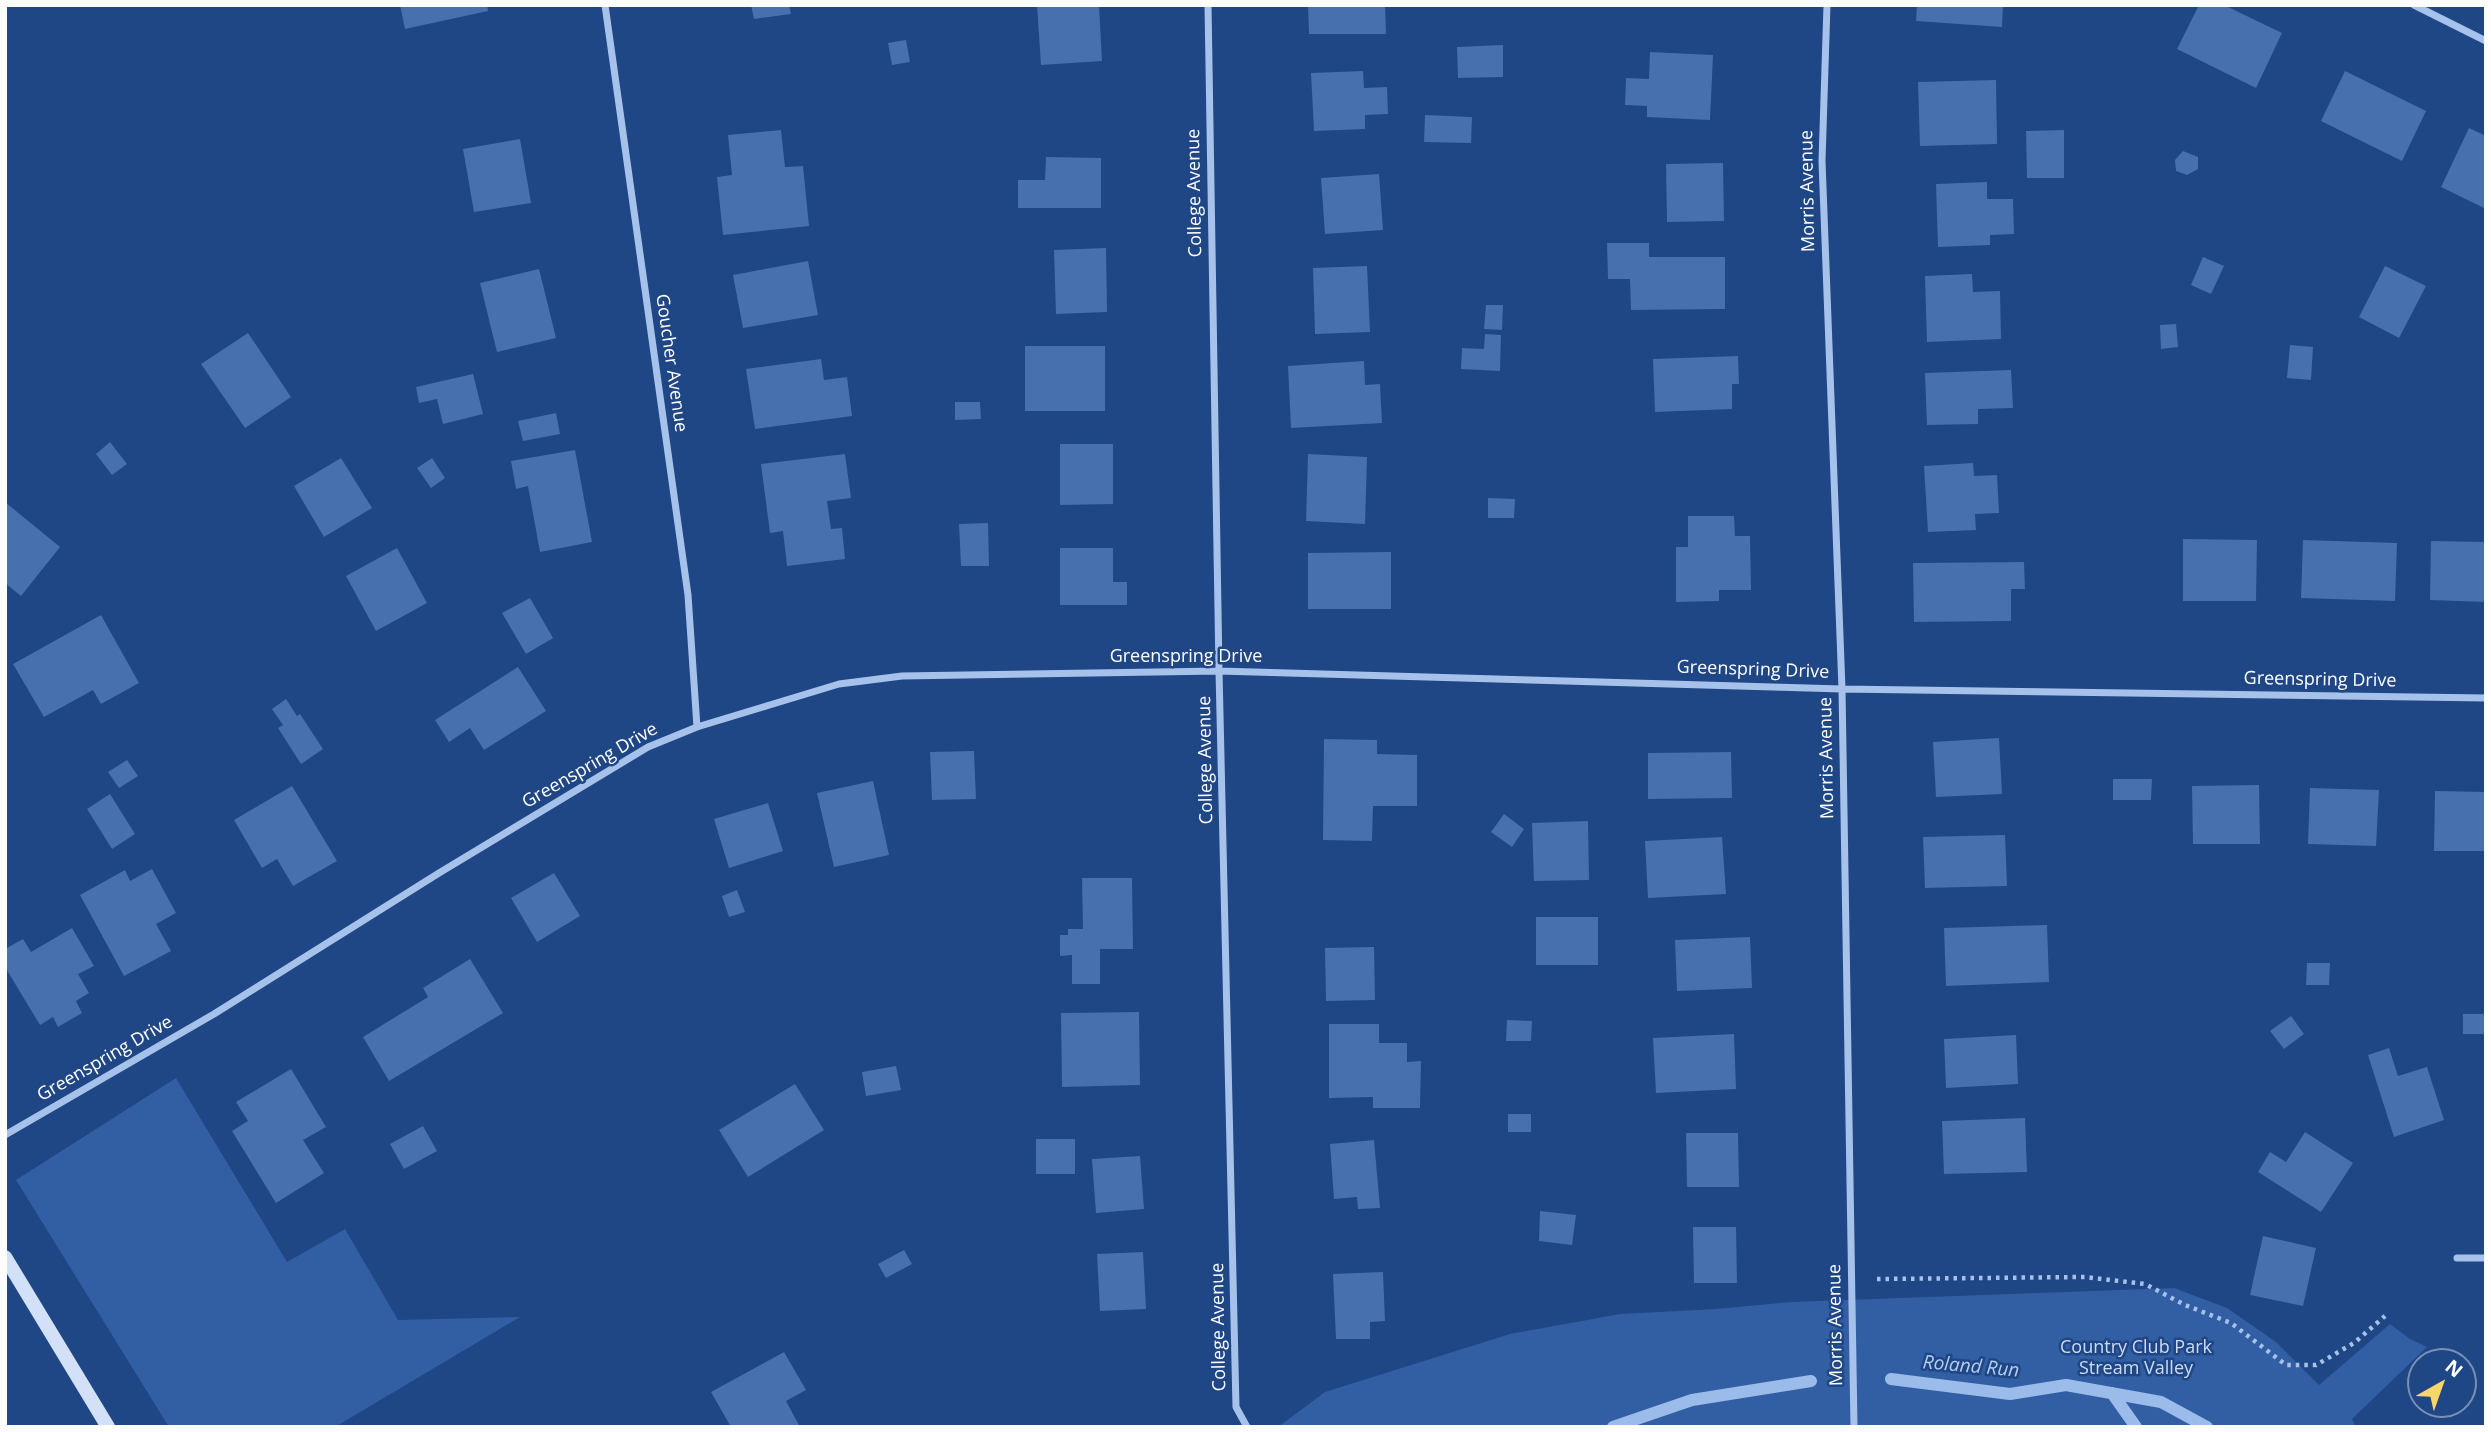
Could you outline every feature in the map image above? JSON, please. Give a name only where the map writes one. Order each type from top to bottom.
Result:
[{"type":"main road","points":[[5,1257],[108,1427]]},
{"type":"street","name":"Goucher Avenue","points":[[605,5],[688,595],[697,727]]},
{"type":"street","name":"College Avenue","points":[[1208,5],[1219,671],[1236,1407],[1247,1427]]},
{"type":"street","name":"Morris Avenue","points":[[1827,5],[1822,161],[1842,689],[1854,1427]]},
{"type":"street","points":[[2414,5],[2486,41]]},
{"type":"street","name":"Greenspring Drive","points":[[5,1135],[214,1014],[648,747],[697,727],[839,684],[902,676],[1219,671],[1842,689],[2486,698]]},
{"type":"street","points":[[2457,1258],[2486,1258]]},
{"type":"path","points":[[1851,1280],[2085,1277],[2145,1284],[2185,1305],[2231,1323],[2286,1365],[2316,1365],[2354,1343],[2385,1316]]},
{"type":"green space","points":[[176,1078],[287,1262],[345,1229],[398,1320],[520,1317],[335,1427],[169,1427],[16,1180]]},
{"type":"green space","name":"Country Club Park Stream Valley","points":[[2174,1288],[2227,1308],[2276,1342],[2319,1385],[2390,1324],[2410,1339],[2427,1347],[2407,1348],[2407,1366],[2352,1419],[2356,1427],[1278,1427],[1325,1392],[1510,1334],[1620,1314],[1791,1302]]},
{"type":"building","points":[[400,5],[487,5],[488,11],[405,29]]},
{"type":"building","points":[[751,5],[789,5],[791,14],[754,19]]},
{"type":"building","points":[[1037,5],[1099,5],[1102,61],[1041,65]]},
{"type":"building","points":[[1308,5],[1385,5],[1386,34],[1309,34]]},
{"type":"building","points":[[1917,5],[2003,5],[2002,27],[1916,21]]},
{"type":"building","points":[[2199,5],[2224,5],[2282,33],[2256,88],[2177,49]]},
{"type":"building","points":[[906,40],[910,62],[892,65],[888,43]]},
{"type":"building","points":[[1503,45],[1503,77],[1458,78],[1457,47]]},
{"type":"building","points":[[1650,52],[1713,55],[1710,120],[1647,117],[1647,106],[1625,105],[1626,78],[1649,79]]},
{"type":"building","points":[[1363,71],[1364,88],[1387,87],[1388,114],[1365,115],[1365,129],[1314,131],[1311,73]]},
{"type":"building","points":[[2345,71],[2426,111],[2402,161],[2321,121]]},
{"type":"building","points":[[1996,80],[1997,144],[1920,146],[1918,82]]},
{"type":"building","points":[[1425,115],[1472,117],[1471,143],[1424,142]]},
{"type":"building","points":[[2469,128],[2486,136],[2486,209],[2441,187]]},
{"type":"building","points":[[781,130],[785,167],[803,166],[809,226],[723,235],[717,177],[732,175],[728,135]]},
{"type":"building","points":[[2064,130],[2064,178],[2027,178],[2026,131]]},
{"type":"building","points":[[520,139],[531,203],[474,212],[463,149]]},
{"type":"building","points":[[2183,151],[2198,157],[2198,169],[2187,175],[2176,171],[2175,160]]},
{"type":"building","points":[[1046,157],[1101,158],[1101,208],[1018,208],[1018,180],[1045,180]]},
{"type":"building","points":[[1723,163],[1724,221],[1667,222],[1666,164]]},
{"type":"building","points":[[1379,174],[1383,230],[1325,234],[1321,178]]},
{"type":"building","points":[[1987,182],[1987,199],[2013,199],[2014,234],[1990,235],[1990,245],[1938,247],[1936,184]]},
{"type":"building","points":[[1607,243],[1649,243],[1649,257],[1725,257],[1725,309],[1631,310],[1630,279],[1608,279]]},
{"type":"building","points":[[1106,248],[1107,312],[1056,314],[1054,250]]},
{"type":"building","points":[[2203,257],[2224,266],[2211,294],[2191,285]]},
{"type":"building","points":[[808,261],[818,315],[743,328],[733,275]]},
{"type":"building","points":[[1367,266],[1370,332],[1315,334],[1313,268]]},
{"type":"building","points":[[2385,266],[2426,286],[2399,338],[2359,317]]},
{"type":"building","points":[[539,269],[556,338],[497,352],[480,283]]},
{"type":"building","points":[[1972,274],[1973,292],[2000,291],[2001,339],[1927,342],[1925,276]]},
{"type":"building","points":[[1486,305],[1503,305],[1502,330],[1484,329]]},
{"type":"building","points":[[2176,324],[2178,347],[2161,349],[2160,325]]},
{"type":"building","points":[[248,333],[291,397],[245,428],[201,364]]},
{"type":"building","points":[[1485,334],[1501,335],[1500,371],[1461,369],[1462,348],[1484,349]]},
{"type":"building","points":[[2290,345],[2313,347],[2311,380],[2287,378]]},
{"type":"building","points":[[1025,346],[1105,346],[1105,411],[1025,411]]},
{"type":"building","points":[[1738,356],[1739,384],[1732,384],[1732,409],[1655,412],[1653,359]]},
{"type":"building","points":[[821,359],[824,380],[847,377],[852,416],[755,429],[746,369]]},
{"type":"building","points":[[1364,361],[1365,385],[1380,384],[1382,423],[1291,428],[1288,366]]},
{"type":"building","points":[[2011,370],[2013,408],[1978,409],[1978,424],[1927,425],[1925,373]]},
{"type":"building","points":[[473,374],[483,414],[443,424],[437,399],[419,403],[416,387]]},
{"type":"building","points":[[955,402],[980,402],[981,419],[955,420]]},
{"type":"building","points":[[556,413],[560,434],[523,441],[518,421]]},
{"type":"building","points":[[110,442],[127,464],[112,475],[96,454]]},
{"type":"building","points":[[1060,444],[1113,444],[1113,504],[1060,505]]},
{"type":"building","points":[[575,450],[592,542],[540,552],[528,486],[516,489],[511,461]]},
{"type":"building","points":[[845,454],[851,498],[827,501],[831,529],[842,528],[845,559],[787,566],[783,531],[770,533],[761,464]]},
{"type":"building","points":[[1308,454],[1367,457],[1365,524],[1306,521]]},
{"type":"building","points":[[341,458],[372,508],[324,537],[294,486]]},
{"type":"building","points":[[432,458],[445,478],[431,488],[417,468]]},
{"type":"building","points":[[1973,463],[1974,476],[1997,475],[1999,513],[1975,514],[1976,530],[1928,532],[1924,466]]},
{"type":"building","points":[[1488,498],[1515,499],[1514,518],[1488,518]]},
{"type":"building","points":[[5,502],[60,547],[21,596],[5,583]]},
{"type":"building","points":[[1688,516],[1734,516],[1735,536],[1750,536],[1751,590],[1719,590],[1719,601],[1676,602],[1676,547],[1688,547]]},
{"type":"building","points":[[988,523],[989,566],[961,566],[959,524]]},
{"type":"building","points":[[2183,539],[2257,540],[2256,601],[2183,601]]},
{"type":"building","points":[[2303,540],[2397,543],[2395,601],[2301,598]]},
{"type":"building","points":[[2431,541],[2486,542],[2486,602],[2430,600]]},
{"type":"building","points":[[397,548],[427,603],[376,631],[346,576]]},
{"type":"building","points":[[1060,548],[1113,548],[1113,582],[1127,582],[1127,605],[1060,605]]},
{"type":"building","points":[[1391,552],[1391,609],[1308,609],[1308,553]]},
{"type":"building","points":[[2024,562],[2025,589],[2011,589],[2011,621],[1914,622],[1913,563]]},
{"type":"building","points":[[530,598],[553,638],[526,654],[502,613]]},
{"type":"building","points":[[101,615],[139,683],[101,704],[93,690],[44,717],[13,664]]},
{"type":"building","points":[[518,667],[546,711],[484,750],[470,728],[449,742],[435,720]]},
{"type":"building","points":[[286,699],[297,716],[300,714],[323,749],[301,764],[278,728],[283,725],[272,709]]},
{"type":"building","points":[[1999,738],[2002,794],[1936,797],[1933,742]]},
{"type":"building","points":[[1324,739],[1377,740],[1377,754],[1417,755],[1417,806],[1373,806],[1372,841],[1323,840]]},
{"type":"building","points":[[974,751],[976,799],[932,800],[930,752]]},
{"type":"building","points":[[1731,752],[1732,798],[1648,799],[1648,753]]},
{"type":"building","points":[[127,760],[138,776],[119,788],[108,772]]},
{"type":"building","points":[[2113,779],[2152,779],[2151,800],[2113,800]]},
{"type":"building","points":[[873,781],[889,855],[834,867],[817,793]]},
{"type":"building","points":[[2259,785],[2260,844],[2193,844],[2192,786]]},
{"type":"building","points":[[292,786],[337,861],[293,886],[277,859],[262,868],[234,820]]},
{"type":"building","points":[[2310,788],[2379,790],[2376,846],[2308,844]]},
{"type":"building","points":[[2435,791],[2486,792],[2486,851],[2434,851]]},
{"type":"building","points":[[110,794],[135,834],[112,849],[87,809]]},
{"type":"building","points":[[768,803],[783,851],[729,868],[714,819]]},
{"type":"building","points":[[1504,814],[1524,829],[1512,847],[1491,832]]},
{"type":"building","points":[[1588,821],[1589,880],[1534,881],[1532,823]]},
{"type":"building","points":[[2005,835],[2007,886],[1925,888],[1923,837]]},
{"type":"building","points":[[1722,837],[1726,894],[1648,898],[1645,841]]},
{"type":"building","points":[[152,869],[176,913],[156,924],[171,951],[124,976],[80,895],[125,870],[130,881]]},
{"type":"building","points":[[554,873],[580,916],[537,942],[511,898]]},
{"type":"building","points":[[1082,878],[1132,878],[1133,949],[1100,949],[1100,984],[1072,984],[1072,955],[1060,956],[1060,935],[1068,935],[1068,929],[1083,929]]},
{"type":"building","points":[[737,890],[745,912],[729,917],[722,896]]},
{"type":"building","points":[[1536,917],[1598,917],[1598,965],[1536,965]]},
{"type":"building","points":[[2047,925],[2049,982],[1946,986],[1944,928]]},
{"type":"building","points":[[72,928],[94,966],[78,974],[89,993],[76,1001],[82,1013],[58,1027],[53,1017],[40,1025],[5,967],[5,949],[23,939],[31,952]]},
{"type":"building","points":[[1750,937],[1752,988],[1677,991],[1675,940]]},
{"type":"building","points":[[1374,947],[1375,1000],[1326,1001],[1325,948]]},
{"type":"building","points":[[470,959],[503,1013],[389,1081],[363,1037],[428,997],[423,988]]},
{"type":"building","points":[[2307,963],[2330,963],[2329,985],[2306,985]]},
{"type":"building","points":[[1139,1012],[1140,1085],[1062,1087],[1061,1013]]},
{"type":"building","points":[[2463,1014],[2486,1014],[2486,1034],[2463,1034]]},
{"type":"building","points":[[2291,1016],[2304,1034],[2284,1049],[2270,1031]]},
{"type":"building","points":[[1507,1020],[1532,1021],[1531,1041],[1506,1041]]},
{"type":"building","points":[[1329,1024],[1379,1024],[1379,1043],[1407,1043],[1407,1062],[1421,1061],[1420,1108],[1373,1108],[1373,1097],[1329,1098]]},
{"type":"building","points":[[1734,1034],[1736,1089],[1656,1093],[1653,1038]]},
{"type":"building","points":[[2016,1035],[2018,1084],[1946,1088],[1944,1039]]},
{"type":"building","points":[[2389,1048],[2398,1076],[2427,1067],[2444,1120],[2394,1137],[2368,1055]]},
{"type":"building","points":[[896,1066],[901,1090],[866,1096],[862,1072]]},
{"type":"building","points":[[291,1069],[326,1127],[303,1140],[324,1173],[276,1203],[232,1131],[248,1121],[236,1102]]},
{"type":"building","points":[[795,1084],[824,1130],[748,1177],[719,1130]]},
{"type":"building","points":[[1508,1114],[1531,1114],[1531,1132],[1508,1132]]},
{"type":"building","points":[[2025,1118],[2027,1172],[1944,1174],[1942,1121]]},
{"type":"building","points":[[423,1126],[437,1151],[404,1169],[390,1144]]},
{"type":"building","points":[[2305,1132],[2353,1163],[2321,1212],[2258,1172],[2270,1152],[2286,1162]]},
{"type":"building","points":[[1686,1133],[1738,1133],[1739,1187],[1687,1187]]},
{"type":"building","points":[[1036,1139],[1075,1139],[1075,1174],[1036,1174]]},
{"type":"building","points":[[1374,1140],[1380,1208],[1358,1209],[1357,1197],[1334,1199],[1330,1144]]},
{"type":"building","points":[[1140,1156],[1144,1209],[1096,1213],[1092,1159]]},
{"type":"building","points":[[1540,1211],[1576,1215],[1572,1245],[1539,1241]]},
{"type":"building","points":[[1693,1227],[1736,1227],[1737,1283],[1694,1283]]},
{"type":"building","points":[[2263,1236],[2316,1248],[2303,1306],[2250,1295]]},
{"type":"building","points":[[904,1250],[912,1264],[886,1278],[878,1264]]},
{"type":"building","points":[[1143,1252],[1146,1309],[1100,1311],[1097,1254]]},
{"type":"building","points":[[1383,1272],[1385,1321],[1370,1322],[1370,1339],[1336,1339],[1333,1274]]},
{"type":"building","points":[[784,1352],[806,1390],[786,1401],[800,1427],[731,1427],[711,1392]]},
{"type":"waterway","name":"Roland Run","points":[[1891,1379],[2010,1394],[2066,1385],[2161,1402],[2207,1427]]},
{"type":"waterway","name":"Roland Run","points":[[1613,1427],[1692,1400],[1811,1381]]},
{"type":"waterway","points":[[2112,1393],[2136,1427]]}]
